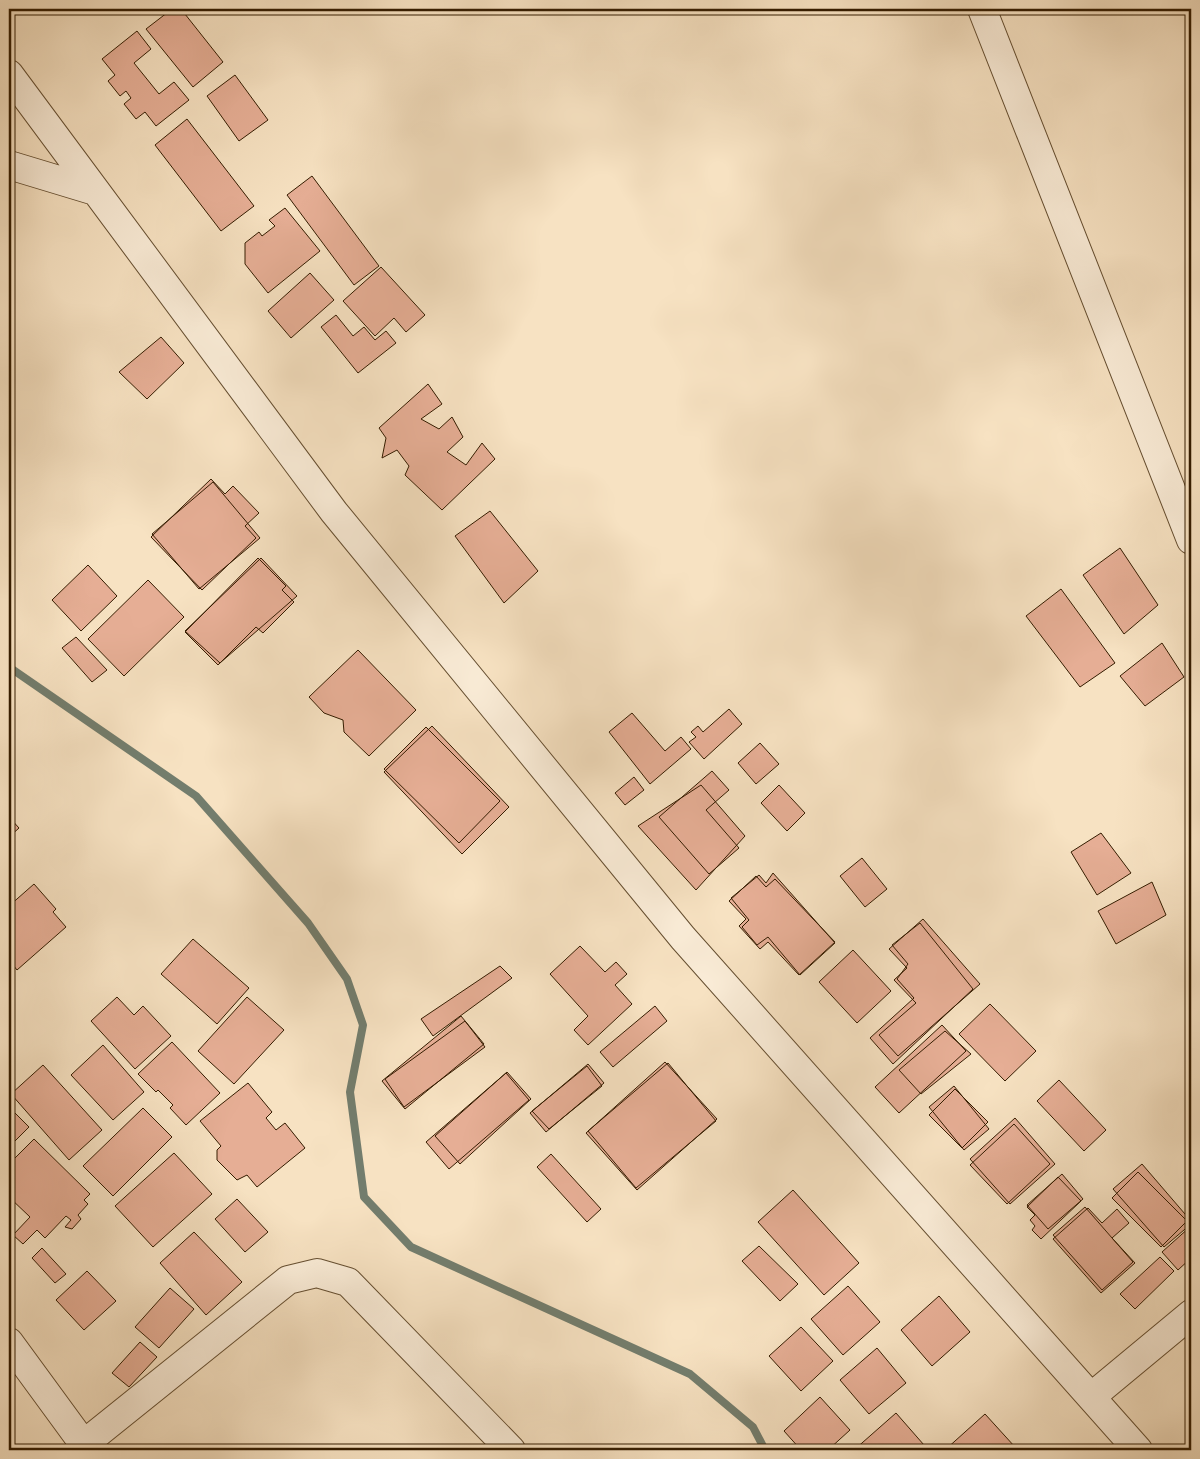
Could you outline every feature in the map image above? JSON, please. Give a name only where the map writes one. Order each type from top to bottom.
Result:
[{"type":"street","points":[[982,9],[1191,540]]},
{"type":"street","points":[[9,74],[334,512],[677,931],[1138,1450]]},
{"type":"street","points":[[9,165],[95,191]]},
{"type":"street","points":[[9,1342],[86,1447],[288,1280],[317,1274],[348,1282],[511,1450]]},
{"type":"street","points":[[1091,1397],[1191,1314]]},
{"type":"building","points":[[172,9],[181,9],[223,62],[193,87],[146,29]]},
{"type":"building","points":[[137,31],[151,49],[134,63],[159,94],[174,82],[189,100],[156,126],[145,112],[136,119],[124,104],[131,98],[126,91],[120,96],[108,81],[115,75],[102,59]]},
{"type":"building","points":[[235,75],[268,120],[239,141],[207,96]]},
{"type":"building","points":[[187,119],[254,206],[221,231],[155,145]]},
{"type":"building","points":[[312,176],[379,266],[354,285],[287,195]]},
{"type":"building","points":[[285,208],[320,251],[268,293],[245,264],[245,243],[259,232],[262,236],[275,226],[269,220]]},
{"type":"building","points":[[381,267],[425,315],[406,332],[394,318],[375,336],[343,301]]},
{"type":"building","points":[[310,273],[334,300],[291,338],[268,311]]},
{"type":"building","points":[[336,315],[353,336],[364,327],[375,340],[386,331],[396,343],[358,373],[321,327]]},
{"type":"building","points":[[161,337],[184,363],[147,399],[119,372]]},
{"type":"building","points":[[428,384],[442,404],[421,419],[439,429],[452,417],[463,437],[447,452],[466,465],[482,443],[495,459],[442,510],[405,475],[409,466],[397,450],[382,458],[386,438],[379,428]]},
{"type":"building","points":[[211,479],[225,494],[233,486],[259,513],[245,526],[256,538],[202,590],[151,537]]},
{"type":"building","points":[[213,482],[260,538],[199,589],[152,534]]},
{"type":"building","points":[[490,511],[538,571],[504,603],[455,536]]},
{"type":"building","points":[[1120,548],[1158,605],[1124,634],[1083,575]]},
{"type":"building","points":[[258,558],[286,586],[282,590],[294,602],[263,633],[256,627],[218,665],[185,632]]},
{"type":"building","points":[[261,558],[297,596],[220,663],[185,631]]},
{"type":"building","points":[[88,565],[117,596],[81,631],[52,600]]},
{"type":"building","points":[[148,580],[184,617],[124,676],[88,639]]},
{"type":"building","points":[[1061,589],[1115,663],[1080,687],[1026,616]]},
{"type":"building","points":[[76,637],[107,670],[92,682],[62,648]]},
{"type":"building","points":[[1162,643],[1184,677],[1145,706],[1120,676]]},
{"type":"building","points":[[358,650],[416,710],[369,756],[344,732],[343,720],[324,713],[309,697]]},
{"type":"building","points":[[729,709],[742,724],[704,759],[689,742],[696,737],[691,732],[698,726],[703,732]]},
{"type":"building","points":[[632,713],[665,751],[681,737],[691,749],[650,784],[609,732]]},
{"type":"building","points":[[432,726],[509,807],[462,854],[384,772]]},
{"type":"building","points":[[426,727],[500,801],[459,843],[384,769]]},
{"type":"building","points":[[760,743],[779,764],[756,784],[738,763]]},
{"type":"building","points":[[712,771],[729,790],[706,810],[739,848],[709,874],[659,817]]},
{"type":"building","points":[[634,777],[644,790],[625,805],[615,793]]},
{"type":"building","points":[[701,785],[745,836],[696,890],[638,826]]},
{"type":"building","points":[[779,785],[805,813],[787,831],[761,803]]},
{"type":"building","points":[[9,817],[19,828],[9,837]]},
{"type":"building","points":[[1101,833],[1131,873],[1097,895],[1071,852]]},
{"type":"building","points":[[862,858],[887,889],[865,907],[840,876]]},
{"type":"building","points":[[773,873],[835,943],[800,975],[768,937],[757,945],[742,927],[749,920],[731,898],[759,875],[766,883]]},
{"type":"building","points":[[756,876],[766,887],[775,879],[835,942],[799,975],[768,942],[760,949],[739,926],[746,919],[729,901]]},
{"type":"building","points":[[1152,882],[1166,915],[1116,944],[1098,911]]},
{"type":"building","points":[[34,884],[56,909],[53,912],[66,927],[17,970],[9,960],[9,906]]},
{"type":"building","points":[[923,919],[980,984],[898,1056],[879,1035],[916,1003],[894,980],[907,968],[889,949]]},
{"type":"building","points":[[920,923],[973,989],[893,1064],[870,1038],[914,998],[897,979],[908,964],[892,945]]},
{"type":"building","points":[[193,939],[249,988],[217,1024],[161,974]]},
{"type":"building","points":[[580,946],[605,972],[616,962],[627,974],[615,985],[632,1004],[588,1045],[574,1030],[588,1016],[550,974]]},
{"type":"building","points":[[853,950],[891,991],[857,1023],[819,982]]},
{"type":"building","points":[[500,966],[512,978],[433,1036],[421,1019]]},
{"type":"building","points":[[117,997],[134,1015],[143,1006],[171,1036],[135,1069],[91,1021]]},
{"type":"building","points":[[247,997],[284,1030],[234,1084],[198,1051]]},
{"type":"building","points":[[990,1004],[1036,1051],[1005,1081],[959,1034]]},
{"type":"building","points":[[655,1006],[667,1021],[613,1067],[600,1052]]},
{"type":"building","points":[[461,1016],[484,1044],[405,1109],[382,1081]]},
{"type":"building","points":[[465,1021],[485,1047],[404,1107],[385,1079]]},
{"type":"building","points":[[942,1025],[966,1051],[899,1113],[875,1087]]},
{"type":"building","points":[[945,1031],[971,1054],[921,1094],[899,1070]]},
{"type":"building","points":[[172,1042],[220,1093],[186,1125],[170,1108],[173,1105],[158,1090],[156,1092],[138,1074]]},
{"type":"building","points":[[103,1045],[144,1092],[113,1120],[71,1075]]},
{"type":"building","points":[[665,1062],[717,1119],[637,1190],[586,1133]]},
{"type":"building","points":[[668,1063],[716,1121],[636,1188],[588,1131]]},
{"type":"building","points":[[588,1064],[604,1083],[546,1132],[530,1113]]},
{"type":"building","points":[[43,1065],[102,1130],[69,1160],[11,1094]]},
{"type":"building","points":[[587,1066],[602,1086],[549,1129],[532,1111]]},
{"type":"building","points":[[507,1072],[531,1099],[460,1164],[435,1136]]},
{"type":"building","points":[[506,1073],[529,1100],[449,1169],[426,1142]]},
{"type":"building","points":[[1059,1080],[1106,1130],[1084,1151],[1037,1101]]},
{"type":"building","points":[[248,1083],[272,1112],[266,1118],[276,1130],[285,1123],[305,1148],[257,1187],[247,1175],[237,1180],[217,1160],[217,1150],[221,1146],[200,1121]]},
{"type":"building","points":[[954,1086],[989,1129],[964,1150],[929,1107]]},
{"type":"building","points":[[955,1089],[988,1122],[962,1148],[929,1115]]},
{"type":"building","points":[[9,1107],[29,1127],[15,1141],[9,1134]]},
{"type":"building","points":[[143,1108],[172,1137],[113,1196],[83,1166]]},
{"type":"building","points":[[1015,1118],[1055,1164],[1010,1204],[970,1159]]},
{"type":"building","points":[[1014,1124],[1050,1164],[1007,1204],[970,1165]]},
{"type":"building","points":[[34,1139],[90,1194],[84,1200],[88,1204],[78,1215],[81,1219],[72,1229],[65,1227],[71,1220],[66,1216],[45,1238],[37,1230],[23,1244],[13,1235],[30,1217],[9,1197],[9,1164]]},
{"type":"building","points":[[174,1153],[212,1194],[153,1247],[115,1206]]},
{"type":"building","points":[[551,1154],[601,1209],[587,1222],[537,1167]]},
{"type":"building","points":[[1142,1164],[1191,1221],[1191,1224],[1164,1247],[1113,1189]]},
{"type":"building","points":[[1138,1172],[1187,1221],[1161,1247],[1112,1198]]},
{"type":"building","points":[[1062,1174],[1083,1199],[1048,1229],[1027,1205]]},
{"type":"building","points":[[1058,1177],[1081,1201],[1041,1239],[1032,1230],[1035,1226],[1030,1220],[1035,1215],[1027,1207]]},
{"type":"building","points":[[793,1190],[859,1263],[824,1295],[758,1222]]},
{"type":"building","points":[[237,1199],[268,1232],[245,1252],[215,1219]]},
{"type":"building","points":[[1085,1207],[1133,1262],[1102,1290],[1053,1235]]},
{"type":"building","points":[[1088,1208],[1102,1223],[1117,1209],[1129,1223],[1112,1238],[1135,1263],[1101,1293],[1053,1239]]},
{"type":"building","points":[[1191,1226],[1191,1258],[1178,1270],[1162,1252]]},
{"type":"building","points":[[194,1232],[242,1282],[206,1315],[160,1263]]},
{"type":"building","points":[[759,1246],[798,1284],[780,1301],[742,1261]]},
{"type":"building","points":[[42,1248],[66,1274],[55,1283],[32,1258]]},
{"type":"building","points":[[1160,1257],[1174,1271],[1135,1309],[1120,1294]]},
{"type":"building","points":[[87,1271],[116,1301],[84,1330],[56,1300]]},
{"type":"building","points":[[848,1286],[880,1322],[843,1355],[811,1319]]},
{"type":"building","points":[[170,1288],[194,1309],[159,1348],[135,1327]]},
{"type":"building","points":[[939,1296],[970,1332],[932,1366],[901,1330]]},
{"type":"building","points":[[801,1327],[833,1361],[801,1391],[769,1356]]},
{"type":"building","points":[[140,1342],[157,1357],[129,1387],[112,1373]]},
{"type":"building","points":[[877,1348],[906,1383],[869,1414],[840,1380]]},
{"type":"building","points":[[820,1397],[850,1430],[828,1450],[801,1450],[784,1431]]},
{"type":"building","points":[[896,1413],[924,1445],[918,1450],[854,1450]]},
{"type":"building","points":[[985,1414],[1015,1447],[1011,1450],[945,1450]]},
{"type":"waterway","points":[[9,667],[196,796],[308,923],[347,979],[363,1025],[350,1092],[364,1197],[411,1247],[690,1374],[753,1427],[765,1450]]}]
